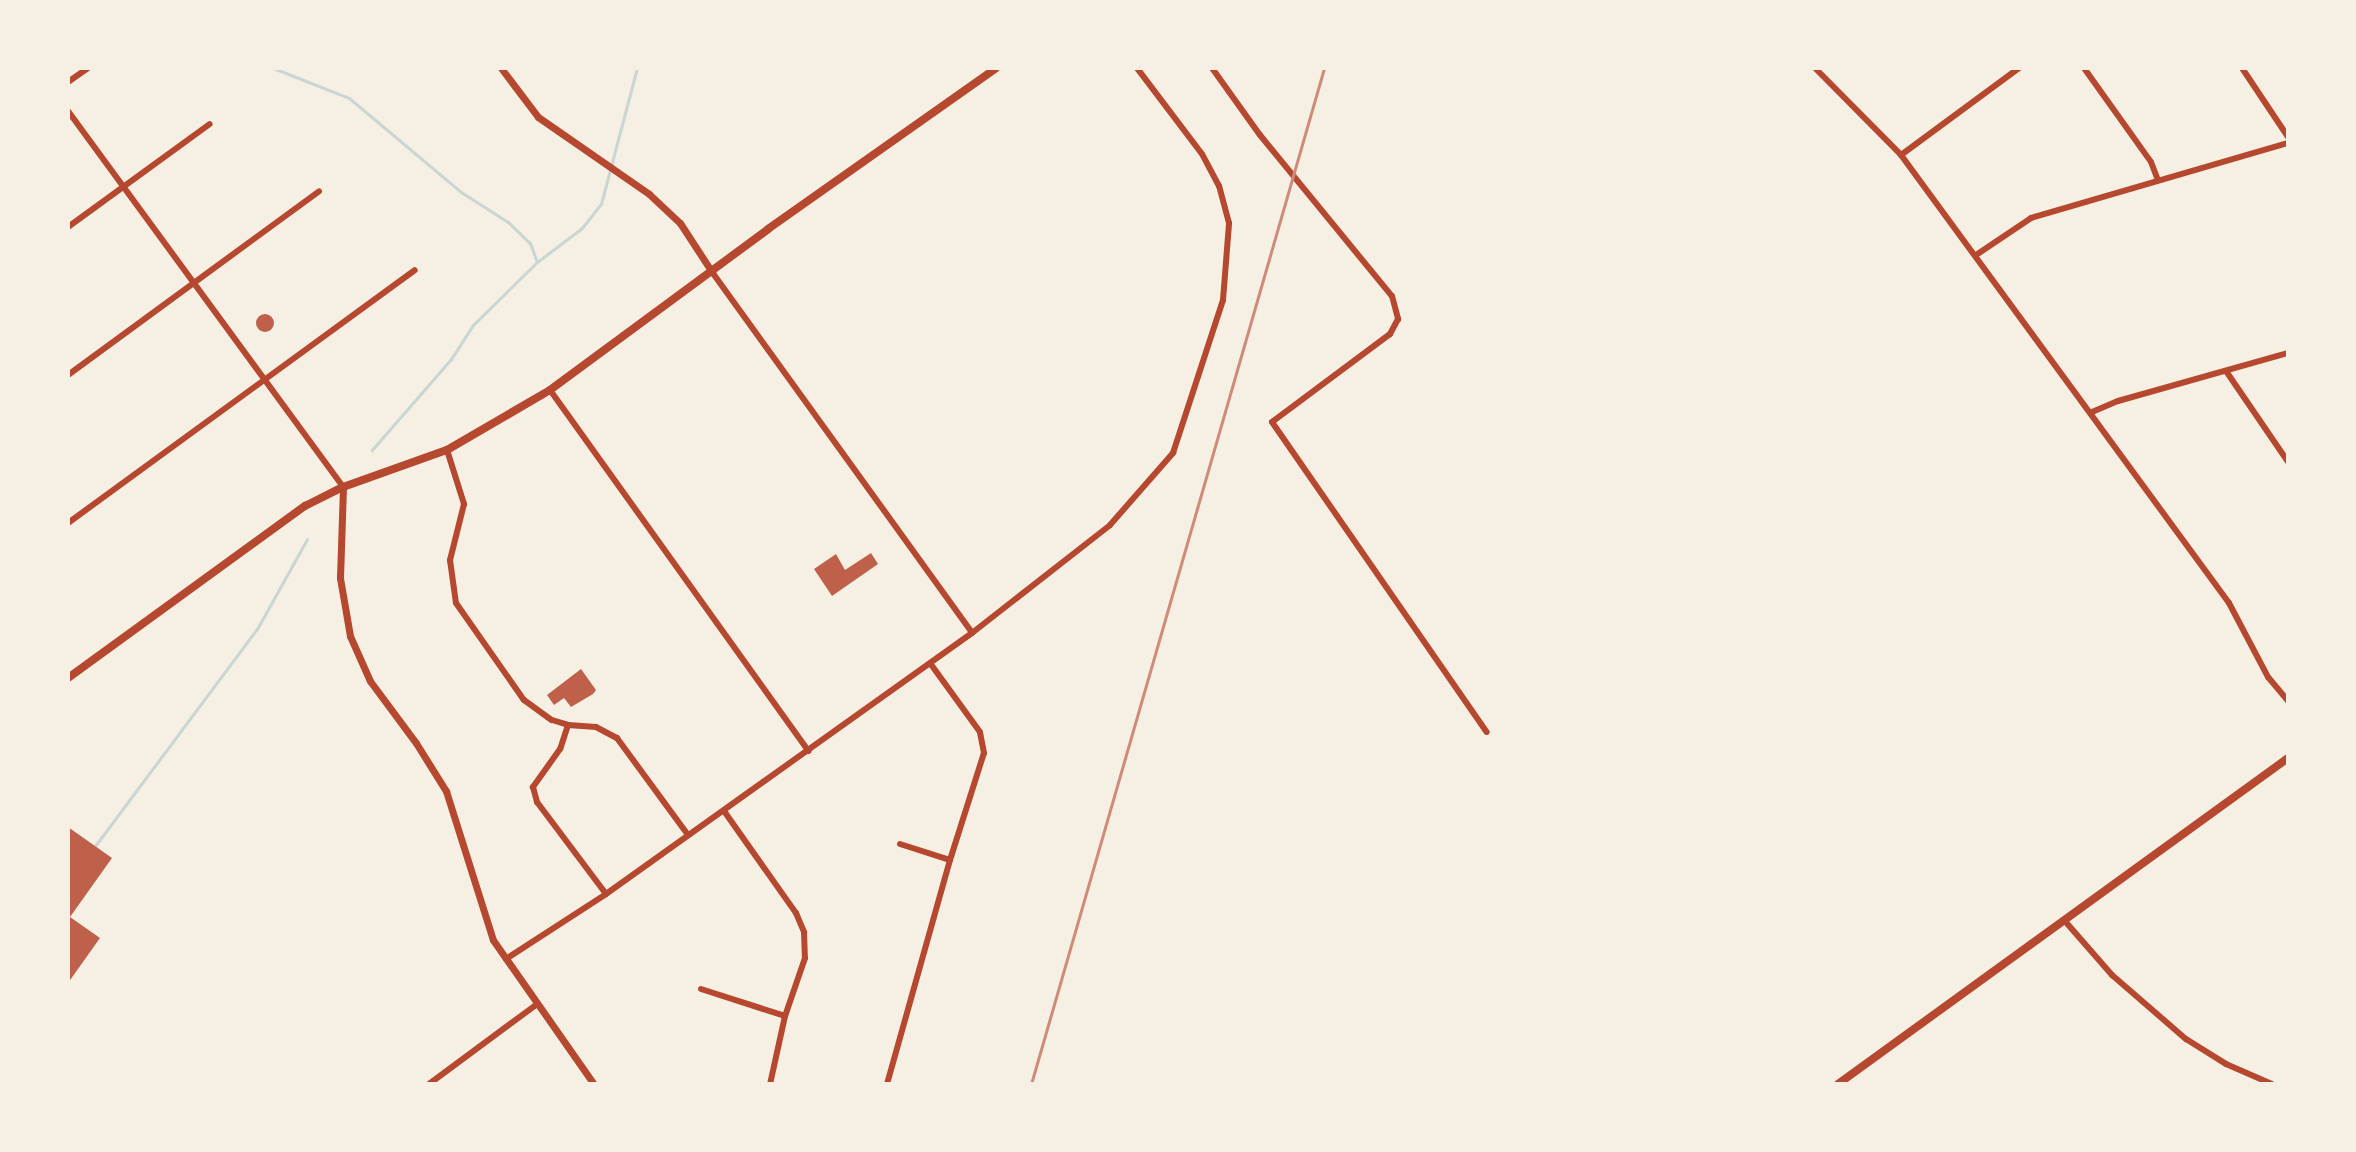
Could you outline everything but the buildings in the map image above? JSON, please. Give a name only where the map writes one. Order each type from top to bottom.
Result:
[{"type":"main road","points":[[68,676],[305,506],[343,487],[447,450],[550,390],[996,68]]},
{"type":"main road","points":[[1838,1084],[2288,758]]},
{"type":"street","points":[[68,82],[88,68]]},
{"type":"street","points":[[501,68],[538,117],[638,187],[680,223],[972,633]]},
{"type":"street","points":[[506,959],[606,894],[972,633],[1110,525],[1173,453],[1223,300],[1229,223],[1219,186],[1202,154],[1137,68]]},
{"type":"street","points":[[1212,68],[1260,135],[1392,296],[1398,319],[1390,334],[1272,422],[1487,732]]},
{"type":"street","points":[[1815,68],[1901,155],[1976,255],[2229,603],[2268,677],[2288,701]]},
{"type":"street","points":[[1901,155],[2019,68]]},
{"type":"street","points":[[2084,68],[2151,162],[2158,180]]},
{"type":"street","points":[[1976,255],[2031,218],[2288,140],[2242,68]]},
{"type":"street","points":[[68,111],[343,487],[340,578],[350,636],[370,681],[416,743],[446,791],[493,940],[594,1084]]},
{"type":"street","points":[[68,227],[210,124]]},
{"type":"street","points":[[68,375],[319,191]]},
{"type":"street","points":[[68,523],[415,270]]},
{"type":"street","points":[[2092,412],[2118,401],[2288,353]]},
{"type":"street","points":[[2226,371],[2288,462]]},
{"type":"street","points":[[550,390],[808,751]]},
{"type":"street","points":[[447,450],[464,504],[450,560],[456,603],[524,700],[535,711],[568,725],[596,727],[617,738],[688,835]]},
{"type":"street","points":[[887,1084],[950,860],[984,753],[980,732],[930,663]]},
{"type":"street","points":[[568,725],[560,749],[533,787],[537,802],[606,894]]},
{"type":"street","points":[[724,811],[796,913],[804,932],[805,958],[785,1016],[770,1084]]},
{"type":"street","points":[[900,844],[950,860]]},
{"type":"street","points":[[2064,920],[2112,975],[2186,1039],[2226,1064],[2272,1084]]},
{"type":"street","points":[[701,989],[785,1016]]},
{"type":"street","points":[[429,1084],[537,1004]]},
{"type":"waterway","points":[[273,68],[349,98],[461,192],[508,222],[530,243],[537,262],[473,325],[451,359],[372,450]]},
{"type":"waterway","points":[[537,262],[582,228],[601,204],[637,68]]},
{"type":"waterway","points":[[95,846],[257,629],[307,539]]},
{"type":"railway","points":[[1031,1084],[1324,68]]}]
